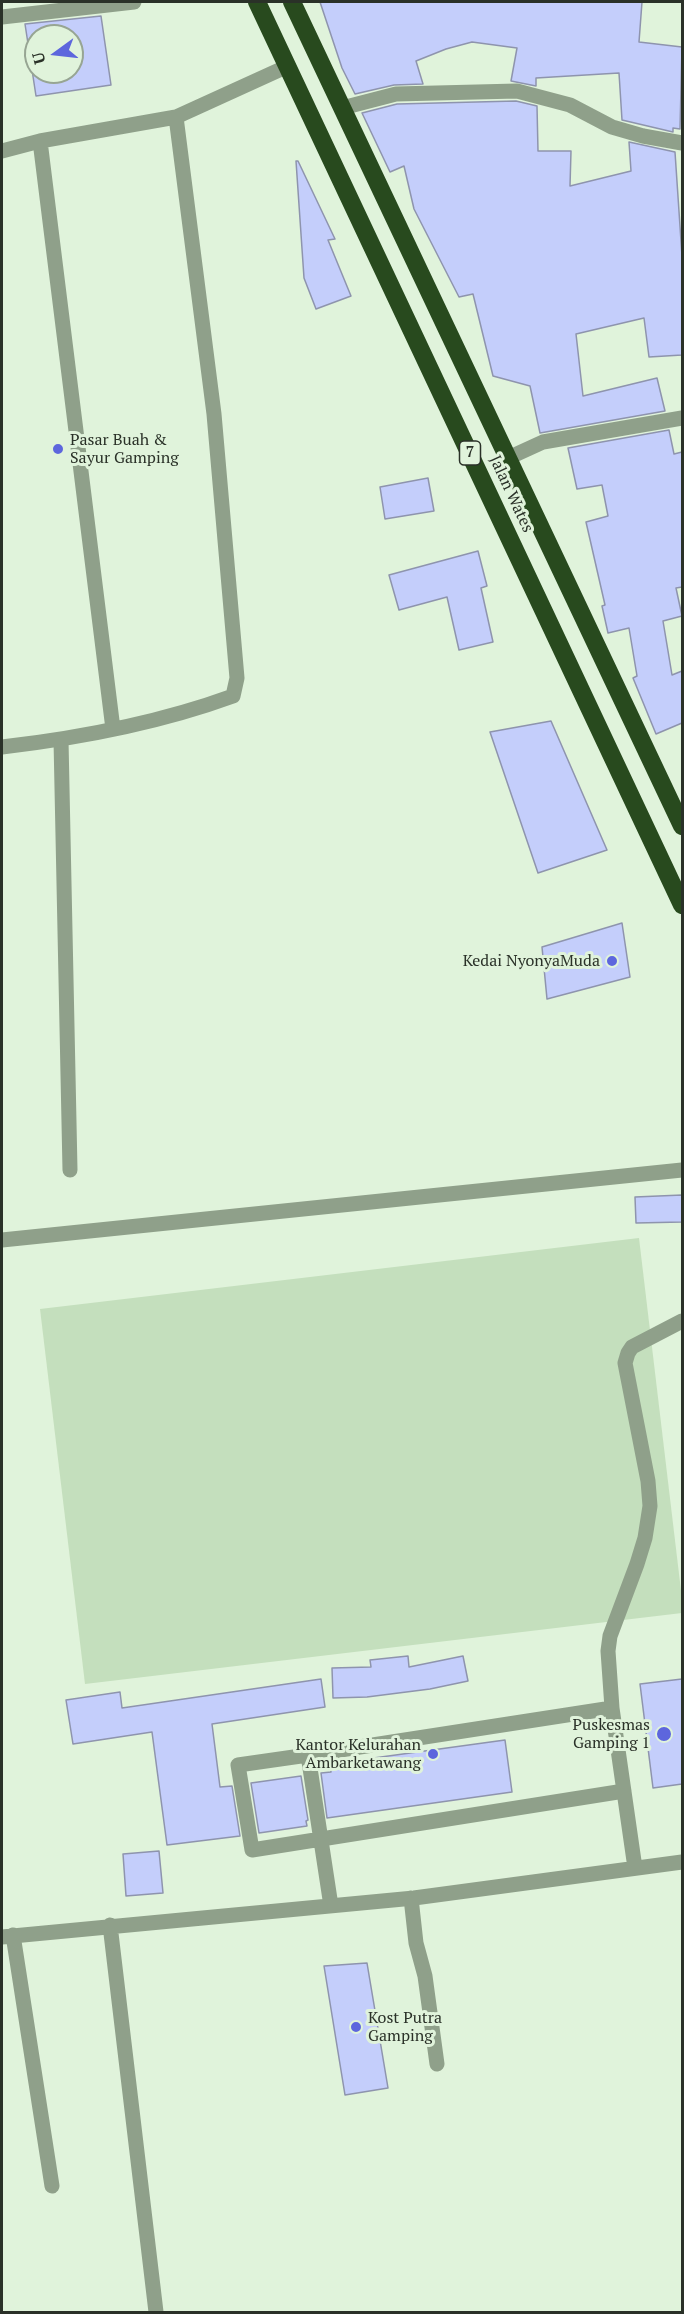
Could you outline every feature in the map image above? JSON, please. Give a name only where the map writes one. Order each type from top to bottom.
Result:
[{"type":"highway","name":"Jalan Wates","points":[[257,2],[682,901]]},
{"type":"highway","name":"Jalan Wates","points":[[292,2],[682,826]]},
{"type":"street","points":[[2,18],[134,2]]},
{"type":"street","points":[[2,151],[40,141],[176,117],[288,66]]},
{"type":"street","points":[[342,108],[396,94],[518,91],[570,105],[612,127],[643,136],[682,143]]},
{"type":"street","points":[[2,747],[61,740],[113,729],[206,706],[233,696],[237,678],[214,414],[176,117]]},
{"type":"street","points":[[40,141],[113,729]]},
{"type":"street","points":[[508,458],[543,442],[682,418]]},
{"type":"street","points":[[61,740],[70,1170]]},
{"type":"street","points":[[2,1240],[682,1170]]},
{"type":"street","points":[[635,1868],[612,1708],[608,1651],[610,1636],[645,1538],[650,1506],[648,1481],[625,1363],[632,1347],[682,1320]]},
{"type":"street","points":[[612,1708],[238,1765],[252,1850],[624,1791]]},
{"type":"street","points":[[308,1755],[332,1906]]},
{"type":"street","points":[[52,2186],[5,1934],[411,1899],[682,1862]]},
{"type":"street","points":[[411,1899],[416,1943],[425,1976],[437,2064]]},
{"type":"street","points":[[110,1926],[156,2313]]},
{"type":"green space","points":[[639,1238],[682,1613],[85,1684],[40,1309]]},
{"type":"building","points":[[320,2],[642,2],[639,42],[682,47],[680,129],[673,128],[673,132],[622,120],[619,73],[536,78],[536,86],[511,81],[517,48],[472,42],[416,61],[423,84],[394,85],[355,94],[342,68]]},
{"type":"building","points":[[101,16],[111,85],[36,96],[34,84],[84,84],[84,24],[25,24]]},
{"type":"building","points":[[516,101],[537,106],[538,151],[571,151],[570,186],[631,171],[629,142],[675,152],[682,256],[682,355],[649,357],[644,318],[576,334],[583,396],[657,378],[665,411],[540,433],[530,386],[493,376],[473,294],[459,297],[414,209],[404,166],[390,172],[362,113],[397,104]]},
{"type":"building","points":[[296,161],[335,239],[328,240],[351,296],[316,309],[304,278]]},
{"type":"building","points":[[669,430],[674,454],[682,452],[682,587],[676,588],[682,616],[663,621],[672,675],[682,671],[682,723],[656,734],[633,678],[637,676],[629,628],[608,633],[602,606],[605,605],[586,522],[608,516],[602,485],[577,489],[568,448]]},
{"type":"building","points":[[428,478],[434,511],[385,519],[380,487]]},
{"type":"building","points":[[478,551],[487,586],[481,588],[493,642],[459,650],[447,597],[399,610],[389,575]]},
{"type":"building","points":[[551,721],[607,850],[538,873],[490,732]]},
{"type":"building","points":[[622,923],[630,977],[547,999],[542,947]]},
{"type":"building","points":[[682,1195],[682,1222],[636,1223],[635,1197]]},
{"type":"building","points":[[408,1656],[409,1667],[463,1656],[468,1681],[430,1689],[367,1697],[333,1698],[332,1668],[371,1667],[370,1660]]},
{"type":"building","points":[[321,1679],[325,1707],[212,1724],[220,1787],[232,1786],[240,1836],[167,1845],[152,1732],[73,1744],[66,1700],[120,1692],[122,1708]]},
{"type":"building","name":"Puskesmas Gamping 1","points":[[682,1679],[682,1784],[653,1788],[640,1684]]},
{"type":"building","points":[[505,1740],[512,1792],[327,1818],[321,1773],[331,1772],[330,1764]]},
{"type":"building","points":[[301,1776],[307,1826],[259,1833],[251,1783]]},
{"type":"building","points":[[159,1851],[163,1893],[126,1896],[123,1854]]},
{"type":"building","name":"Kost Putra Gamping","points":[[367,1963],[388,2088],[345,2095],[324,1966]]},
{"type":"place","name":"Pasar Buah & Sayur Gamping","points":[[58,449]]},
{"type":"place","name":"Kedai NyonyaMuda","points":[[612,961]]},
{"type":"place","name":"Puskesmas Gamping 1","points":[[664,1734]]},
{"type":"place","name":"Kantor Kelurahan Ambarketawang","points":[[433,1754]]},
{"type":"place","name":"Kost Putra Gamping","points":[[356,2027]]}]
